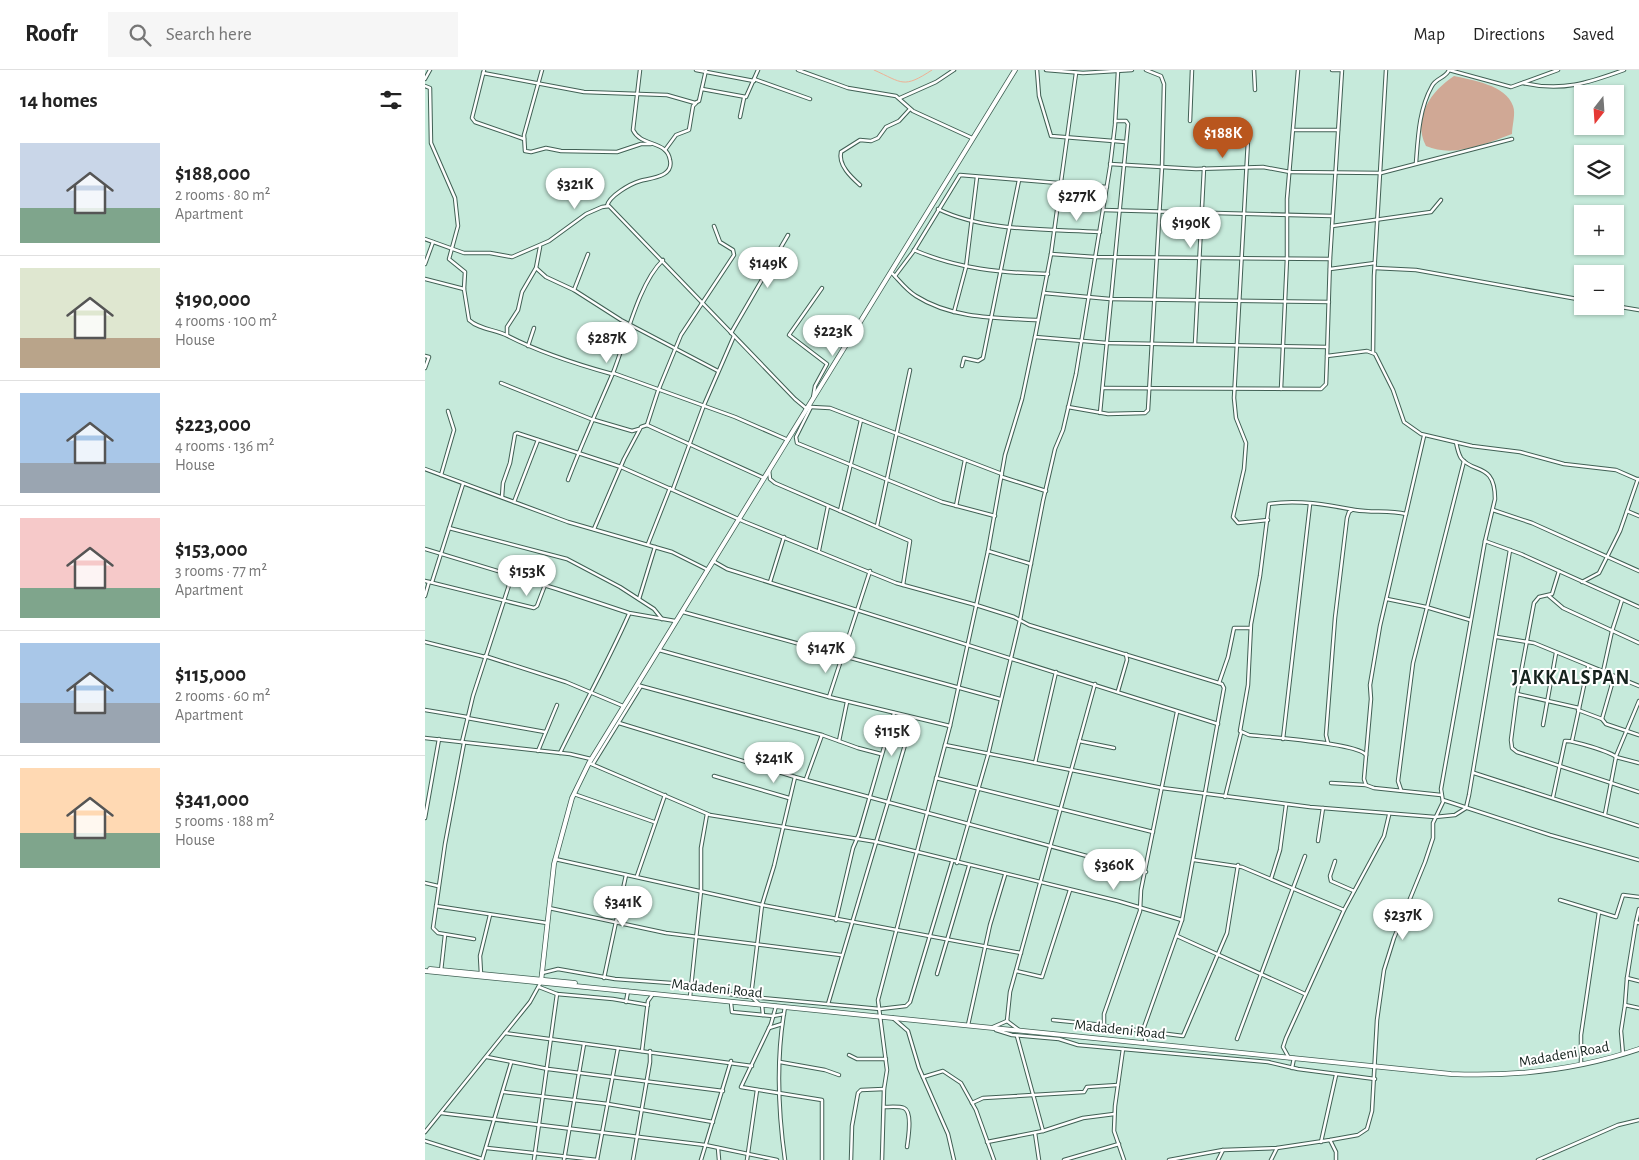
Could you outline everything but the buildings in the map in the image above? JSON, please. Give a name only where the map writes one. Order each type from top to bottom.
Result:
[{"type":"street","points":[[425,79],[430,70]]},
{"type":"street","points":[[542,70],[523,139],[524,150],[529,152],[547,148],[617,152],[641,144],[651,144]]},
{"type":"street","points":[[607,206],[610,199],[637,182],[658,177],[667,171],[671,161],[665,150],[639,138],[633,130],[640,70]]},
{"type":"street","points":[[696,70],[754,80],[810,99]]},
{"type":"street","points":[[739,117],[744,98],[748,96],[758,70]]},
{"type":"street","points":[[798,70],[847,88],[883,92],[900,98],[910,110],[971,138]]},
{"type":"street","points":[[900,98],[935,82],[954,70]]},
{"type":"street","points":[[995,516],[942,502],[851,466],[795,441],[813,398],[971,138],[1015,70]]},
{"type":"street","points":[[1037,70],[1039,96],[1048,131],[1053,137],[1126,142]]},
{"type":"street","points":[[1046,70],[1076,73],[1132,70]]},
{"type":"street","points":[[1068,407],[1100,413],[1147,412],[1162,167],[1164,80],[1146,70]]},
{"type":"street","points":[[1190,121],[1192,70]]},
{"type":"street","points":[[1254,70],[1255,90]]},
{"type":"street","points":[[1281,388],[1287,215],[1298,70]]},
{"type":"street","points":[[1102,388],[1324,388],[1327,356],[1329,269],[1342,70],[1333,70]]},
{"type":"street","points":[[1386,70],[1375,263],[1373,352],[1393,390],[1404,422],[1424,436],[1525,453],[1564,464],[1616,470],[1638,480],[1620,531],[1599,573],[1582,582]]},
{"type":"street","points":[[1416,164],[1419,127],[1425,102],[1435,82],[1446,75],[1449,70],[1511,87],[1558,70]]},
{"type":"street","points":[[1522,83],[1540,87],[1572,87],[1624,70]]},
{"type":"street","points":[[665,150],[676,135],[689,130],[693,106],[697,103],[702,89],[705,71]]},
{"type":"street","points":[[957,863],[988,755],[1020,620],[1046,490],[1068,407],[1107,187],[1115,120],[1118,71]]},
{"type":"street","points":[[523,139],[475,122],[472,118],[483,72],[584,92],[667,95],[697,103]]},
{"type":"street","points":[[882,1160],[886,1059],[879,1016],[880,1009],[877,1000],[950,726],[988,551],[1008,442],[1022,399],[1048,274],[1063,183],[1076,73]]},
{"type":"street","points":[[425,86],[430,88],[431,143],[455,195],[458,226],[451,248],[450,260],[465,274],[464,289],[469,320],[478,326],[509,336],[528,346],[579,365],[613,373],[704,405],[787,440]]},
{"type":"street","points":[[702,89],[744,98]]},
{"type":"street","points":[[860,185],[848,175],[841,152],[860,140],[871,141],[878,138],[885,126],[899,121],[910,110]]},
{"type":"street","points":[[1100,413],[1128,122],[1115,120]]},
{"type":"street","points":[[1294,130],[1338,130]]},
{"type":"street","points":[[1110,164],[1162,167],[1274,168],[1290,172],[1381,173],[1512,139]]},
{"type":"street","points":[[1248,140],[1245,167],[1235,388],[1235,412],[1245,445],[1243,469],[1233,518],[1238,523],[1268,520]]},
{"type":"street","points":[[1195,344],[1204,168]]},
{"type":"street","points":[[895,276],[914,250],[960,175],[1107,187]]},
{"type":"street","points":[[954,312],[966,267],[977,177]]},
{"type":"street","points":[[962,366],[964,358],[978,361],[983,359],[1019,180]]},
{"type":"street","points":[[1332,226],[1431,212],[1441,200]]},
{"type":"street","points":[[425,239],[468,254],[490,253],[513,257],[540,247],[555,238],[585,214],[607,206],[615,210],[731,333],[809,408],[826,407],[1046,490]]},
{"type":"street","points":[[938,209],[971,222],[1009,227],[1100,232]]},
{"type":"street","points":[[1103,210],[1333,216]]},
{"type":"street","points":[[501,383],[591,419],[632,431],[647,424],[675,348],[687,325],[735,254],[733,250],[719,242],[714,226]]},
{"type":"street","points":[[731,333],[788,235]]},
{"type":"street","points":[[425,264],[433,242]]},
{"type":"street","points":[[509,336],[506,332],[507,328],[518,310],[522,292],[536,268],[540,247]]},
{"type":"street","points":[[914,250],[966,267],[1002,272],[1048,274]]},
{"type":"street","points":[[574,290],[588,254]]},
{"type":"street","points":[[1051,254],[1095,257],[1330,259]]},
{"type":"street","points":[[568,480],[591,419],[613,373],[640,299],[663,260]]},
{"type":"street","points":[[1329,269],[1375,263]]},
{"type":"street","points":[[536,268],[546,277],[574,290],[630,324],[718,371]]},
{"type":"street","points":[[1375,268],[1416,270],[1574,298]]},
{"type":"street","points":[[891,272],[915,296],[954,312],[991,318],[1038,320]]},
{"type":"street","points":[[425,279],[464,289]]},
{"type":"street","points":[[813,398],[815,386],[827,364],[789,334],[822,288]]},
{"type":"street","points":[[1044,293],[1110,299],[1329,302]]},
{"type":"street","points":[[1624,308],[1639,310]]},
{"type":"street","points":[[528,346],[534,328]]},
{"type":"street","points":[[648,544],[691,444],[704,405],[734,336]]},
{"type":"street","points":[[1035,337],[1107,343],[1327,347]]},
{"type":"street","points":[[1327,356],[1367,351],[1373,352]]},
{"type":"street","points":[[425,356],[429,357],[425,368]]},
{"type":"street","points":[[877,526],[895,433],[910,370]]},
{"type":"street","points":[[591,762],[619,723],[681,611],[787,440],[809,408]]},
{"type":"street","points":[[441,475],[453,430],[448,411]]},
{"type":"street","points":[[840,511],[861,420]]},
{"type":"street","points":[[647,424],[764,478]]},
{"type":"street","points":[[594,530],[640,428]]},
{"type":"street","points":[[502,498],[503,483],[515,434],[621,467],[903,585],[976,605],[1020,620],[1029,625],[1126,653],[1219,683],[1224,688],[1182,920],[1143,1032],[1146,1043]]},
{"type":"street","points":[[1366,785],[1364,779],[1371,682],[1386,599],[1424,436]]},
{"type":"street","points":[[515,502],[538,440]]},
{"type":"street","points":[[1169,1160],[1223,1150],[1277,1148],[1321,1142],[1358,1135],[1367,1129],[1375,1080],[1377,1020],[1384,970],[1394,938],[1425,862],[1433,838],[1435,817],[1443,800],[1441,795],[1470,620],[1493,510],[1495,493],[1490,478],[1484,470],[1465,461],[1460,456],[1456,442]]},
{"type":"street","points":[[956,506],[965,460]]},
{"type":"street","points":[[1402,791],[1398,781],[1411,672],[1426,607],[1450,523],[1465,461]]},
{"type":"street","points":[[425,469],[594,530],[648,544],[688,559],[708,570]]},
{"type":"street","points":[[769,470],[772,482],[877,526],[910,542],[903,585]]},
{"type":"street","points":[[425,596],[441,554],[463,484]]},
{"type":"street","points":[[1225,796],[1241,733],[1248,680],[1250,628],[1269,504],[1283,502],[1343,506],[1353,510],[1406,514]]},
{"type":"street","points":[[1283,739],[1310,504]]},
{"type":"street","points":[[819,550],[828,506]]},
{"type":"street","points":[[1328,743],[1326,736],[1335,618],[1347,515],[1353,510]]},
{"type":"street","points":[[1493,510],[1532,523],[1639,571]]},
{"type":"street","points":[[1627,510],[1639,516]]},
{"type":"street","points":[[449,528],[567,559],[639,599],[654,609],[662,619]]},
{"type":"street","points":[[770,582],[784,536]]},
{"type":"street","points":[[1485,541],[1510,550],[1639,607]]},
{"type":"street","points":[[639,599],[655,547]]},
{"type":"street","points":[[425,550],[545,585],[629,613],[675,621]]},
{"type":"street","points":[[945,745],[1162,788],[1206,794],[1389,814],[1435,817],[1455,814],[1465,808],[1473,773],[1510,550]]},
{"type":"street","points":[[988,551],[1031,564]]},
{"type":"street","points":[[713,560],[724,568],[1218,724]]},
{"type":"street","points":[[829,697],[856,609],[870,571]]},
{"type":"street","points":[[1559,572],[1554,592],[1549,596],[1539,597],[1535,602],[1517,694],[1511,740],[1512,748],[1517,752],[1559,767],[1639,792]]},
{"type":"street","points":[[474,939],[445,935],[433,930],[438,886],[467,718],[512,576]]},
{"type":"street","points":[[425,580],[535,608],[545,585]]},
{"type":"street","points":[[1549,596],[1563,608],[1639,643]]},
{"type":"street","points":[[1386,599],[1426,607],[1470,620]]},
{"type":"street","points":[[1603,672],[1612,631],[1622,600]]},
{"type":"street","points":[[681,611],[1001,699]]},
{"type":"street","points":[[560,753],[589,692],[601,675],[629,613]]},
{"type":"street","points":[[1219,683],[1228,657],[1234,628],[1236,626],[1250,628]]},
{"type":"street","points":[[1497,637],[1528,642],[1639,686]]},
{"type":"street","points":[[425,642],[485,657],[589,692],[623,706]]},
{"type":"street","points":[[658,650],[847,702],[950,726]]},
{"type":"street","points":[[1119,692],[1127,660],[1126,653]]},
{"type":"street","points":[[1543,725],[1556,653]]},
{"type":"street","points":[[1572,741],[1588,666]]},
{"type":"street","points":[[1035,762],[1056,672]]},
{"type":"street","points":[[1602,719],[1614,677]]},
{"type":"street","points":[[1007,1021],[1008,1003],[1016,971],[1095,684]]},
{"type":"street","points":[[425,1132],[530,1002],[540,983],[555,859],[574,794],[623,706],[639,685]]},
{"type":"street","points":[[639,685],[821,735],[881,754]]},
{"type":"street","points":[[1517,694],[1578,709],[1602,719],[1606,724],[1625,732],[1639,735]]},
{"type":"street","points":[[1605,814],[1616,757],[1639,701]]},
{"type":"street","points":[[839,741],[847,702]]},
{"type":"street","points":[[538,751],[557,705]]},
{"type":"street","points":[[425,710],[545,732]]},
{"type":"street","points":[[1103,1025],[1104,1014],[1140,907],[1177,712]]},
{"type":"street","points":[[836,920],[853,848],[894,713]]},
{"type":"street","points":[[827,1004],[850,922],[877,842],[913,717]]},
{"type":"street","points":[[619,723],[795,776],[1146,872]]},
{"type":"street","points":[[1241,733],[1328,743],[1361,750],[1366,755]]},
{"type":"street","points":[[806,779],[821,735]]},
{"type":"street","points":[[425,738],[576,754],[707,814],[877,842],[1040,884],[1140,907],[1182,920]]},
{"type":"street","points":[[425,818],[439,739]]},
{"type":"street","points":[[1079,741],[1114,748]]},
{"type":"street","points":[[1553,797],[1564,742],[1572,741],[1639,763]]},
{"type":"street","points":[[1473,773],[1639,826]]},
{"type":"street","points":[[714,776],[789,798]]},
{"type":"street","points":[[742,1002],[751,996],[762,905],[795,776]]},
{"type":"street","points":[[936,778],[1153,832]]},
{"type":"street","points":[[1331,783],[1366,785],[1374,788],[1441,795]]},
{"type":"street","points":[[574,794],[654,822]]},
{"type":"street","points":[[637,877],[654,822],[665,795]]},
{"type":"street","points":[[1443,800],[1550,835],[1639,860]]},
{"type":"street","points":[[1271,879],[1280,850],[1287,804]]},
{"type":"street","points":[[1319,841],[1323,808]]},
{"type":"street","points":[[690,997],[694,937],[701,891],[701,848],[707,814]]},
{"type":"street","points":[[1291,1068],[1291,1058],[1283,1045],[1344,910],[1384,836],[1389,814]]},
{"type":"street","points":[[1237,1039],[1305,856]]},
{"type":"street","points":[[555,859],[836,920],[1021,953]]},
{"type":"street","points":[[1194,860],[1238,865],[1344,910]]},
{"type":"street","points":[[1335,861],[1330,876],[1331,881],[1354,891]]},
{"type":"street","points":[[542,973],[559,969],[604,978],[690,986],[719,993],[880,1009],[906,1006],[909,1004],[952,862]]},
{"type":"street","points":[[1053,1020],[1183,1036],[1219,954],[1229,926],[1238,865]]},
{"type":"street","points":[[937,974],[969,866]]},
{"type":"street","points":[[604,978],[626,875]]},
{"type":"street","points":[[967,1024],[1005,875]]},
{"type":"street","points":[[425,883],[438,886]]},
{"type":"street","points":[[1016,971],[1042,978],[1070,890]]},
{"type":"street","points":[[1560,900],[1616,917],[1623,896],[1626,894],[1639,897]]},
{"type":"street","points":[[436,906],[547,923]]},
{"type":"street","points":[[548,908],[654,931],[841,955]]},
{"type":"street","points":[[1623,1054],[1621,1031],[1627,978],[1639,910]]},
{"type":"street","points":[[1581,1065],[1581,1035],[1599,912]]},
{"type":"street","points":[[481,974],[480,956],[490,914]]},
{"type":"street","points":[[441,972],[445,935]]},
{"type":"street","points":[[1177,936],[1305,994]]},
{"type":"street","name":"Madadeni Road","points":[[425,970],[1375,1067],[1496,1075],[1542,1072],[1581,1065],[1639,1049]]},
{"type":"street","name":"Madadeni Road","points":[[441,972],[481,974],[540,983]]},
{"type":"street","points":[[1627,978],[1639,981]]},
{"type":"street","points":[[540,983],[557,994],[648,1005]]},
{"type":"street","points":[[626,1002],[628,990]]},
{"type":"street","points":[[642,1051],[649,999],[654,993]]},
{"type":"street","points":[[533,1160],[540,1125],[557,994]]},
{"type":"street","points":[[751,996],[760,1004],[763,1015]]},
{"type":"street","points":[[731,1001],[732,1012],[773,1016],[784,1014]]},
{"type":"street","points":[[1625,1005],[1639,1008]]},
{"type":"street","points":[[776,1006],[769,1028],[741,1087],[823,1100],[822,1160]]},
{"type":"street","points":[[785,1007],[780,1062],[780,1092],[785,1160]]},
{"type":"street","points":[[893,1018],[908,1031],[923,1077],[948,1134],[954,1160]]},
{"type":"street","points":[[993,1027],[1007,1021]]},
{"type":"street","points":[[1007,1021],[1019,1030]]},
{"type":"street","points":[[769,1028],[783,1024]]},
{"type":"street","points":[[993,1027],[1004,1034],[1017,1036],[1123,1049],[1268,1062],[1291,1068],[1375,1080]]},
{"type":"street","points":[[505,1033],[752,1066]]},
{"type":"street","points":[[1017,1036],[1043,1131]]},
{"type":"street","points":[[565,1158],[584,1044]]},
{"type":"street","points":[[487,1148],[565,1158],[598,1160],[618,1048]]},
{"type":"street","points":[[1123,1049],[1114,1114],[1114,1134],[1124,1160]]},
{"type":"street","points":[[633,1160],[650,1051]]},
{"type":"street","points":[[849,1056],[857,1059],[886,1059]]},
{"type":"street","points":[[487,1057],[511,1063],[579,1074],[723,1091]]},
{"type":"street","points":[[701,1160],[731,1062]]},
{"type":"street","points":[[780,1062],[825,1070],[839,1075]]},
{"type":"street","points":[[425,1141],[482,1159],[504,1092],[511,1063]]},
{"type":"street","points":[[923,1077],[945,1071],[961,1083],[972,1102],[993,1160]]},
{"type":"street","points":[[1321,1142],[1335,1074]]},
{"type":"street","points":[[972,1102],[983,1098],[1084,1092],[1087,1087],[1118,1086]]},
{"type":"street","points":[[851,1160],[851,1126],[858,1093],[861,1090],[884,1089]]},
{"type":"street","points":[[747,1160],[757,1090]]},
{"type":"street","points":[[504,1092],[608,1104],[713,1122]]},
{"type":"street","points":[[883,1107],[904,1108],[907,1110],[909,1117],[907,1147]]},
{"type":"street","points":[[441,1113],[604,1131],[705,1145],[777,1160]]},
{"type":"street","points":[[987,1142],[1043,1131],[1083,1118],[1114,1114]]},
{"type":"street","points":[[1537,1160],[1618,1125],[1639,1120]]},
{"type":"street","points":[[1035,1133],[1039,1160]]},
{"type":"street","points":[[1330,1140],[1336,1152],[1336,1160]]},
{"type":"street","points":[[1064,1160],[1119,1144]]},
{"type":"street","points":[[718,1148],[719,1160]]},
{"type":"street","points":[[1271,1160],[1277,1148]]},
{"type":"street","points":[[1219,1160],[1223,1150]]},
{"type":"shaded area","points":[[1454,76],[1470,79],[1496,88],[1509,99],[1514,112],[1512,134],[1458,150],[1447,151],[1426,146],[1422,136],[1421,125],[1426,106],[1438,89]]},
{"type":"waterway","points":[[874,70],[903,82],[915,80],[932,70]]},
{"type":"district","name":"JAKKALSPAN","points":[[1571,677]]}]
